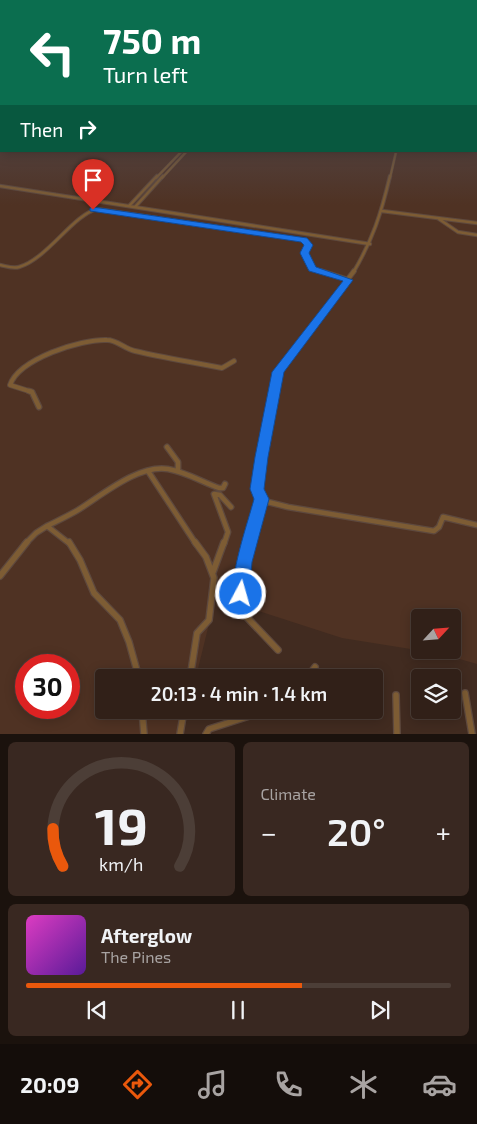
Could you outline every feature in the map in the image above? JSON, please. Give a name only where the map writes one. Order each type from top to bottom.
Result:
[{"type":"street","points":[[129,206],[181,152]]},
{"type":"street","points":[[134,207],[186,152]]},
{"type":"street","points":[[278,650],[239,609],[244,562],[262,499],[257,489],[261,457],[278,372],[349,280],[370,244],[382,211],[396,152]]},
{"type":"street","points":[[0,186],[370,244]]},
{"type":"street","points":[[0,265],[22,266],[89,211],[96,209],[304,240],[308,245],[305,253],[313,269],[349,280]]},
{"type":"street","points":[[382,211],[477,223]]},
{"type":"street","points":[[439,219],[458,232],[477,235]]},
{"type":"street","points":[[39,406],[35,402],[32,392],[14,388],[10,386],[10,382],[15,374],[29,363],[73,346],[108,340],[133,351],[222,368],[234,361]]},
{"type":"street","points":[[167,447],[178,462],[178,472]]},
{"type":"street","points":[[0,576],[32,534],[42,526],[47,526],[68,516],[148,470],[160,468],[194,476],[219,488],[222,488],[225,484]]},
{"type":"street","points":[[148,470],[177,517],[206,558],[213,572]]},
{"type":"street","points":[[191,669],[197,632],[209,620],[213,597],[213,572],[228,532],[214,494],[220,495],[232,506]]},
{"type":"street","points":[[262,499],[288,508],[434,531],[439,527],[443,517],[477,526]]},
{"type":"street","points":[[47,526],[69,542],[80,560],[94,593],[120,620],[129,642],[136,669]]},
{"type":"street","points":[[465,693],[472,734]]},
{"type":"street","points":[[396,695],[397,734]]},
{"type":"street","points":[[143,719],[144,734]]},
{"type":"street","points":[[180,734],[182,719]]},
{"type":"street","points":[[206,734],[209,729],[240,719]]},
{"type":"shaded area","points":[[0,152],[477,152],[477,664],[460,659],[461,609],[411,609],[411,649],[342,638],[243,606],[244,597],[216,595],[198,669],[95,669],[95,719],[186,719],[182,734],[0,734]]},
{"type":"route","points":[[93,210],[304,240],[308,242],[305,253],[306,259],[313,269],[349,280],[278,372],[261,457],[257,489],[262,499],[244,562],[241,594]]}]
